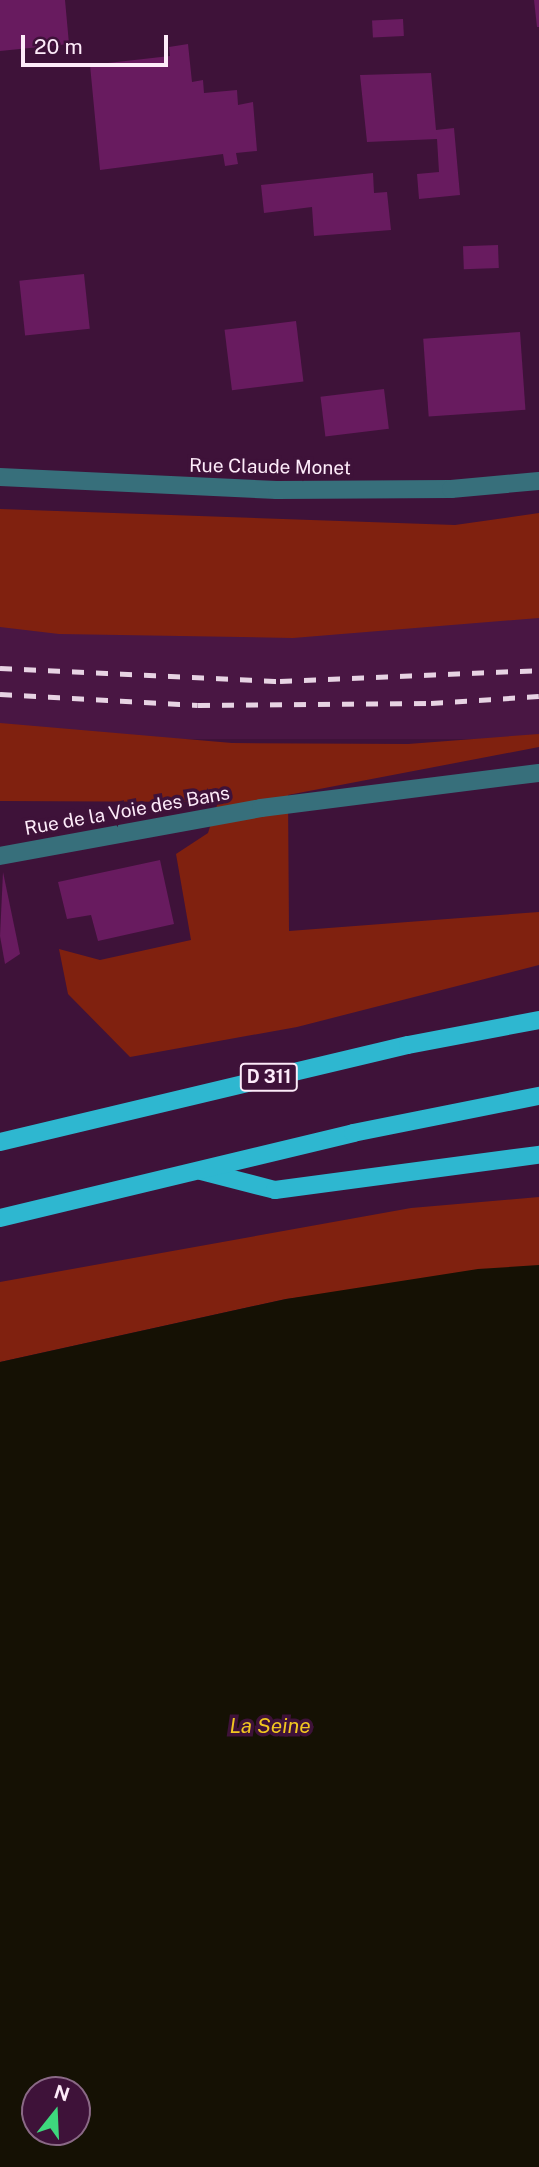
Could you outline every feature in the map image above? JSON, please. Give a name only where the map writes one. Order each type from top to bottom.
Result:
[{"type":"main road","name":"D 311","points":[[0,1142],[408,1045],[539,1020]]},
{"type":"main road","points":[[0,1218],[353,1133],[539,1096]]},
{"type":"main road","points":[[198,1170],[275,1190],[539,1155]]},
{"type":"street","name":"Rue Claude Monet","points":[[0,477],[277,490],[451,489],[539,481]]},
{"type":"street","name":"Rue de la Voie des Bans","points":[[0,856],[261,808],[539,773]]},
{"type":"shaded area","points":[[0,509],[455,525],[539,513],[539,618],[293,638],[59,634],[0,627]]},
{"type":"shaded area","points":[[0,527],[539,527],[539,739],[0,739]]},
{"type":"shaded area","points":[[0,723],[232,743],[408,744],[539,734],[539,747],[288,795],[289,931],[539,912],[539,965],[297,1027],[130,1057],[68,994],[59,949],[100,960],[191,940],[176,854],[208,833],[218,802],[0,801]]},
{"type":"shaded area","points":[[539,1197],[539,1269],[286,1299],[0,1362],[0,1282],[411,1208]]},
{"type":"water","name":"La Seine","points":[[539,1265],[539,2167],[0,2167],[0,1362],[286,1299],[478,1269]]},
{"type":"building","points":[[0,0],[65,0],[69,44],[0,51]]},
{"type":"building","points":[[534,0],[539,0],[539,27],[537,27]]},
{"type":"building","points":[[403,19],[404,36],[373,38],[372,21]]},
{"type":"building","points":[[188,44],[192,82],[203,80],[204,93],[237,90],[238,105],[253,102],[257,151],[236,153],[238,164],[225,166],[223,154],[100,170],[90,65],[170,56],[169,47]]},
{"type":"building","points":[[431,73],[436,130],[454,128],[460,195],[419,199],[417,174],[439,172],[437,139],[367,142],[360,75]]},
{"type":"building","points":[[373,173],[374,193],[387,192],[391,230],[314,236],[312,207],[264,213],[261,185]]},
{"type":"building","points":[[498,245],[499,268],[464,269],[463,246]]},
{"type":"building","points":[[84,274],[90,329],[25,335],[19,281]]},
{"type":"building","points":[[296,321],[303,382],[232,390],[225,330]]},
{"type":"building","points":[[520,332],[525,410],[429,417],[423,339]]},
{"type":"building","points":[[384,389],[389,429],[325,437],[320,397]]},
{"type":"building","points":[[160,860],[174,924],[98,941],[91,915],[67,919],[58,882]]},
{"type":"building","points":[[3,872],[20,954],[5,964],[0,936]]},
{"type":"railway","points":[[0,668],[280,681],[539,670]]},
{"type":"railway","points":[[0,694],[198,705],[431,703],[539,696]]}]
